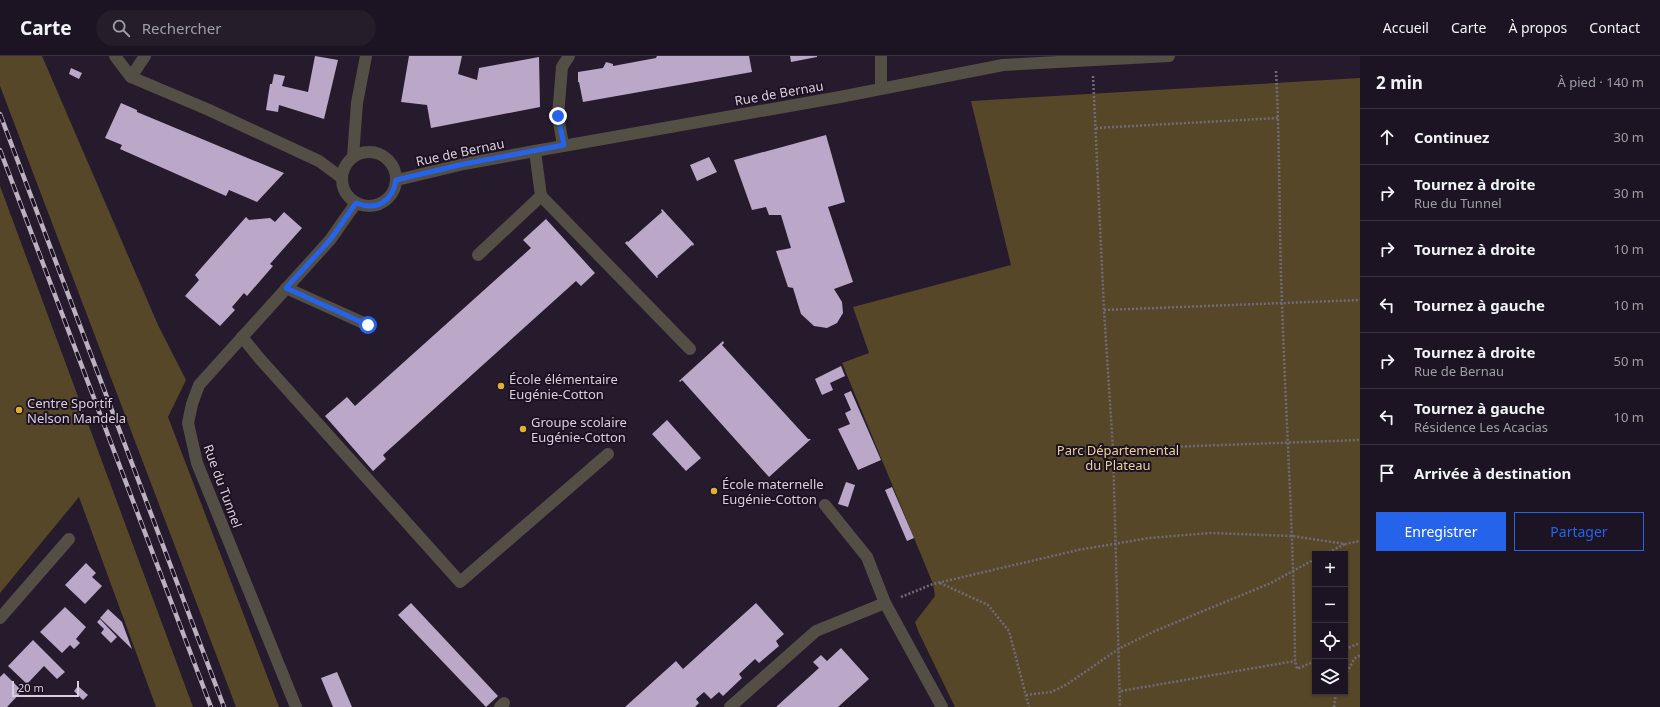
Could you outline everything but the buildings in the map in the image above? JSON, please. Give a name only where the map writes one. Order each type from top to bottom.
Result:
[{"type":"street","points":[[115,56],[131,77],[209,110],[318,161],[342,178]]},
{"type":"street","points":[[131,77],[145,56]]},
{"type":"street","points":[[353,157],[357,103],[366,56]]},
{"type":"street","points":[[564,145],[558,116],[562,66],[569,56]]},
{"type":"street","points":[[881,56],[881,88]]},
{"type":"street","name":"Rue de Bernau","points":[[396,180],[464,164],[564,145],[840,97],[1003,65],[1092,58],[1169,56]]},
{"type":"street","points":[[535,151],[541,196],[690,349]]},
{"type":"street","points":[[370,152],[382,156],[392,164],[396,180],[395,189],[390,197],[383,203],[374,206],[365,206],[356,203],[345,193],[342,178],[348,163],[353,157],[361,153],[370,152]]},
{"type":"street","points":[[478,255],[541,196]]},
{"type":"street","name":"Rue du Tunnel","points":[[296,707],[197,463],[188,423],[192,404],[199,385],[330,240],[356,203]]},
{"type":"street","points":[[286,288],[368,325]]},
{"type":"street","points":[[242,337],[260,360],[460,582],[608,454]]},
{"type":"street","points":[[825,505],[867,557],[885,603],[942,707]]},
{"type":"street","points":[[0,618],[69,539]]},
{"type":"street","points":[[730,707],[816,631],[885,603]]},
{"type":"path","points":[[1092,58],[1104,310],[1113,450],[1120,648],[1120,707]]},
{"type":"path","points":[[1276,71],[1282,303],[1292,536],[1295,661],[1297,668],[1312,662]]},
{"type":"path","points":[[1096,128],[1278,118]]},
{"type":"path","points":[[1104,310],[1360,300]]},
{"type":"path","points":[[1113,450],[1360,440]]},
{"type":"path","points":[[885,603],[939,582],[1116,542],[1210,533],[1292,536],[1346,544]]},
{"type":"path","points":[[1331,551],[1346,544],[1360,541]]},
{"type":"path","points":[[1026,695],[1051,692],[1066,685],[1120,648],[1155,631],[1271,583],[1312,560]]},
{"type":"path","points":[[939,582],[988,605],[1009,631],[1029,707]]},
{"type":"path","points":[[1348,648],[1360,643]]},
{"type":"path","points":[[1348,670],[1354,659],[1360,655]]},
{"type":"path","points":[[1121,691],[1295,661]]},
{"type":"path","points":[[1334,707],[1336,695]]},
{"type":"green space","points":[[0,56],[42,56],[158,325],[186,380],[168,417],[279,707],[236,707],[0,86]]},
{"type":"green space","name":"Parc Départemental du Plateau","points":[[1360,78],[1360,707],[955,707],[915,622],[935,596],[933,584],[842,363],[869,353],[853,307],[1011,265],[971,101]]},
{"type":"green space","points":[[0,186],[193,707],[156,707],[79,497],[0,593]]},
{"type":"railway","points":[[0,114],[224,707]]},
{"type":"railway","points":[[0,150],[211,707]]},
{"type":"place","name":"École élémentaire Eugénie-Cotton","points":[[501,386]]},
{"type":"place","name":"Centre Sportif Nelson Mandela","points":[[19,410]]},
{"type":"place","name":"Groupe scolaire Eugénie-Cotton","points":[[523,429]]},
{"type":"place","name":"École maternelle Eugénie-Cotton","points":[[714,491]]},
{"type":"route","points":[[368,325],[286,288],[330,240],[356,203],[365,206],[374,206],[383,203],[390,197],[395,189],[396,180],[464,164],[564,145],[558,116]]}]
